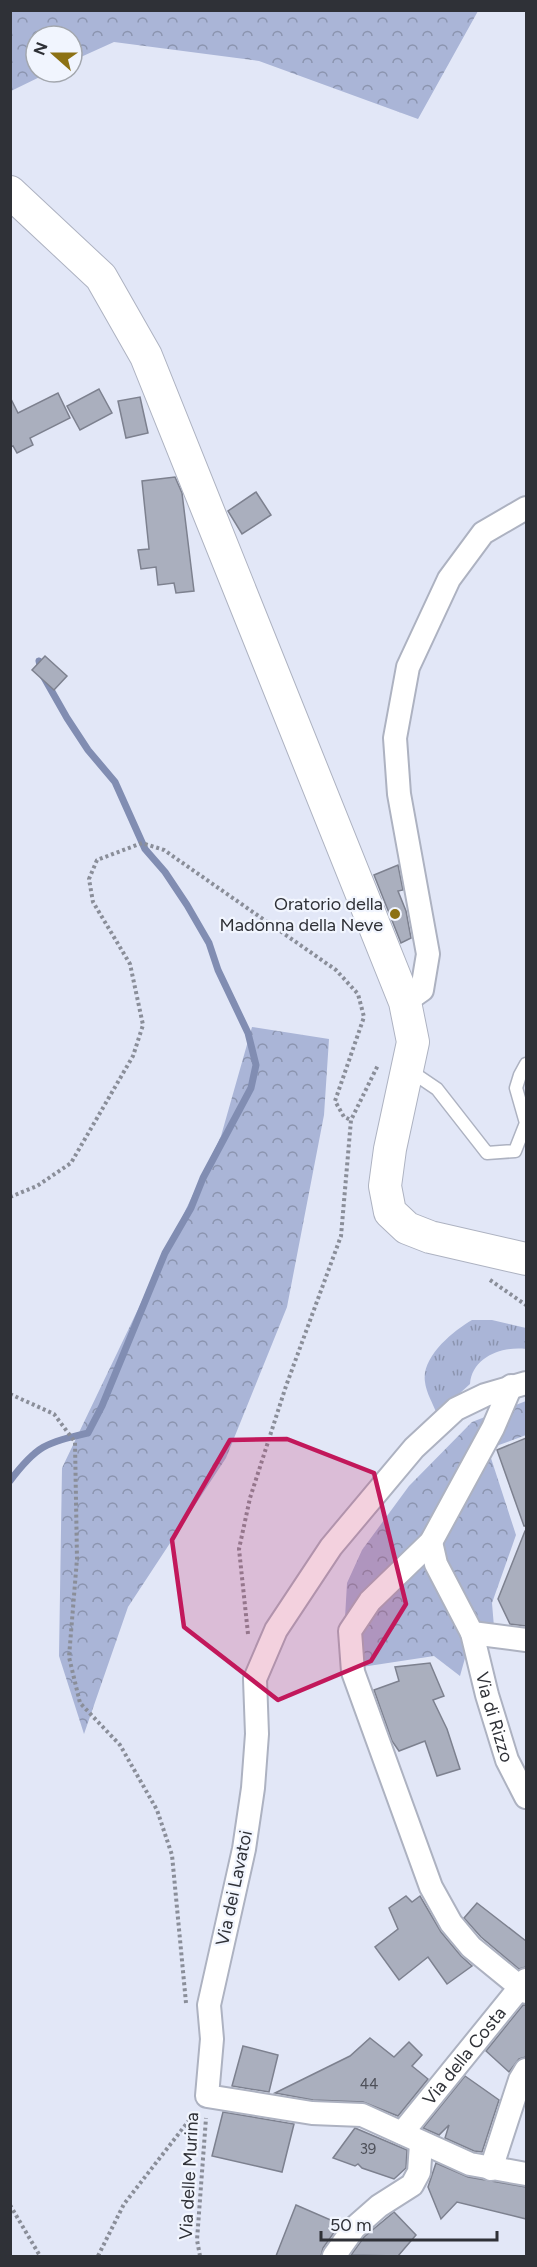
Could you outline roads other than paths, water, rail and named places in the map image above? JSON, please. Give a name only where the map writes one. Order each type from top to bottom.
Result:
[{"type":"street","points":[[10,192],[100,278],[146,356],[405,1002],[410,1056],[386,1177],[385,1186],[390,1212],[407,1228],[430,1237],[526,1258]]},
{"type":"street","points":[[405,1002],[422,990],[428,954],[399,794],[395,738],[408,667],[449,579],[483,533],[526,508]]},
{"type":"street","points":[[519,1385],[431,1542],[370,1601],[350,1631],[353,1672],[430,1887],[451,1923],[471,1947],[524,1987]]},
{"type":"street","name":"Via dei Lavatoi","points":[[412,2138],[362,2115],[312,2113],[207,2096],[212,2039],[209,2005],[244,1850],[253,1788],[257,1734],[255,1679],[276,1630],[331,1547],[414,1448],[456,1408],[485,1395],[519,1385]]},
{"type":"street","name":"Via di Rizzo","points":[[431,1542],[436,1564],[472,1633],[487,1695],[507,1760],[526,1797]]},
{"type":"street","points":[[472,1633],[526,1640]]},
{"type":"street","name":"Via della Costa","points":[[412,2138],[524,1987]]},
{"type":"street","points":[[491,2169],[520,2080],[526,2070]]},
{"type":"street","points":[[412,2138],[470,2164],[526,2174]]},
{"type":"street","points":[[334,2256],[354,2228],[379,2206],[412,2185],[419,2172],[412,2138]]},
{"type":"lane","points":[[410,1056],[487,1152],[515,1151],[526,1123],[516,1089],[526,1064]]},
{"type":"waterway","points":[[10,1481],[43,1447],[88,1433],[102,1406],[165,1253],[191,1208],[203,1178],[251,1088],[256,1065],[248,1033],[218,970],[209,943],[165,872],[145,849],[115,782],[88,750],[67,718],[42,674],[39,661]]},
{"type":"place","name":"Oratorio della Madonna della Neve","points":[[395,914]]}]
